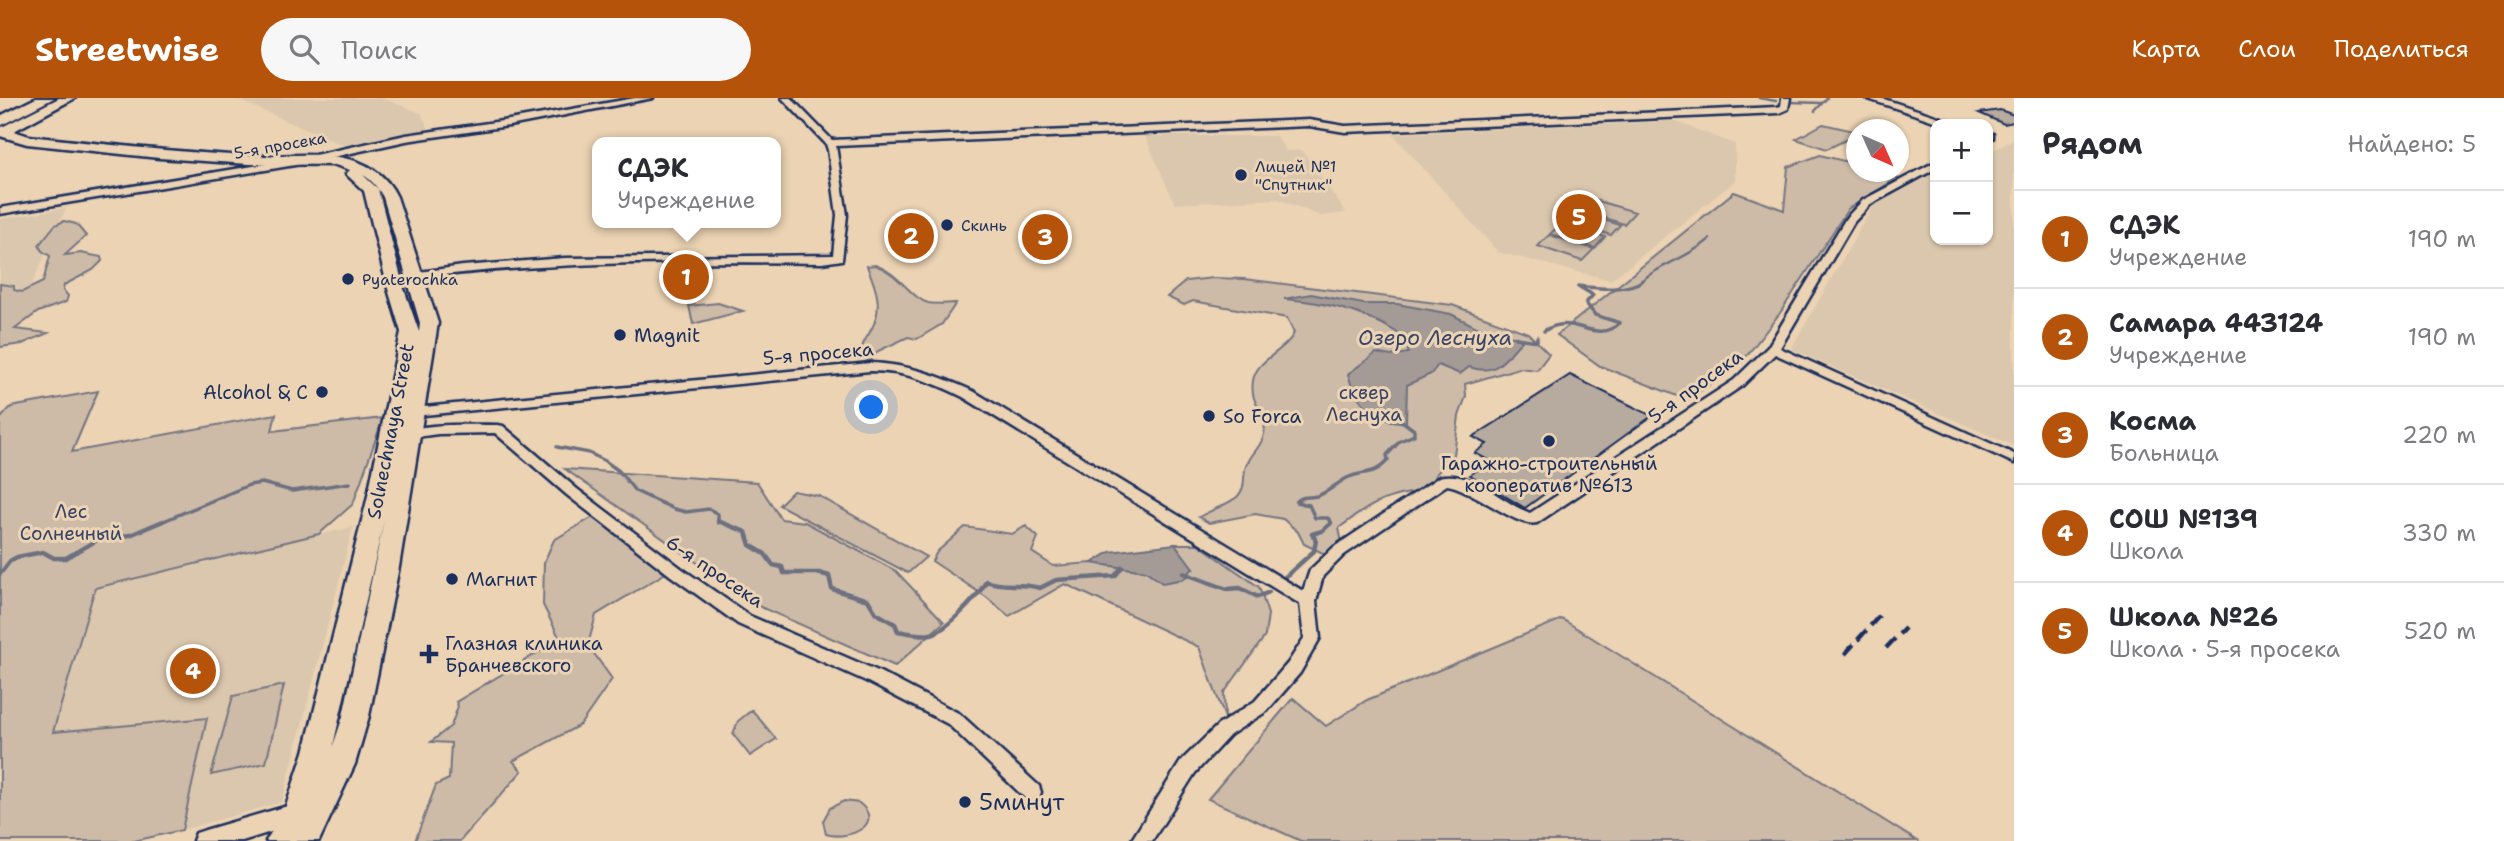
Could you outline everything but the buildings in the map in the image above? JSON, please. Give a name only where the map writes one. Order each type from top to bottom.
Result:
[{"type":"main road","points":[[0,113],[27,98]]},
{"type":"main road","points":[[1,129],[47,98]]},
{"type":"main road","points":[[1,129],[69,98]]},
{"type":"main road","points":[[1,129],[27,140],[159,153],[301,161]]},
{"type":"main road","name":"Solnechnaya Street","points":[[281,841],[301,828],[341,764],[356,716],[387,567],[429,323],[412,276],[398,217],[380,180],[348,163],[301,161]]},
{"type":"main road","name":"Solnechnaya Street","points":[[301,161],[348,171],[371,189],[396,289],[410,332],[378,500],[301,828]]},
{"type":"street","name":"5-я просека","points":[[0,211],[301,161],[394,140],[649,98]]},
{"type":"street","points":[[412,276],[501,265],[637,258],[838,258],[842,215],[833,150],[830,143],[786,98]]},
{"type":"street","points":[[830,143],[1309,123],[1345,129],[1765,111],[1785,107],[1786,98]]},
{"type":"street","points":[[1870,98],[1938,119]]},
{"type":"street","name":"5-я просека","points":[[414,412],[890,366],[921,373],[968,394],[1308,601],[1316,573],[1339,551],[1444,480],[1464,481],[1518,515],[1532,519],[1738,383],[1773,349],[1850,220],[1867,202],[1930,168]]},
{"type":"street","points":[[1773,349],[2014,459]]},
{"type":"street","name":"6-я просека","points":[[409,434],[438,430],[498,429],[582,500],[744,620],[872,676],[954,719],[1032,792]]},
{"type":"street","points":[[1141,841],[1188,767],[1224,730],[1261,705],[1294,668],[1312,638],[1308,601]]},
{"type":"street","points":[[205,841],[301,828]]},
{"type":"shaded area","points":[[234,98],[381,98],[421,113],[428,128],[349,148]]},
{"type":"shaded area","points":[[1674,121],[1735,144],[1735,181],[1611,280],[1498,252],[1393,134]]},
{"type":"shaded area","name":"Лицей №1 \"Спутник\"","points":[[1145,136],[1276,136],[1286,151],[1302,150],[1346,213],[1321,216],[1278,199],[1175,204]]},
{"type":"shaded area","points":[[2014,140],[2014,446],[1791,349],[1874,205],[1930,174],[1930,245],[1993,245],[1993,150]]},
{"type":"shaded area","points":[[66,208],[12,329],[0,331],[0,219]]},
{"type":"shaded area","points":[[353,527],[282,802],[182,830],[207,718],[52,733],[95,588]]},
{"type":"green space","points":[[1823,124],[1846,129],[1846,140],[1827,149],[1796,139]]},
{"type":"green space","points":[[1820,155],[1846,162],[1846,182],[1891,182],[1848,209],[1780,313],[1741,363],[1687,400],[1600,366],[1557,335],[1734,192],[1784,210],[1788,167]]},
{"type":"green space","points":[[1588,198],[1635,212],[1624,224],[1576,209]]},
{"type":"green space","points":[[1574,211],[1620,225],[1611,235],[1565,221]]},
{"type":"green space","points":[[64,221],[76,224],[86,236],[65,255],[81,253],[101,257],[102,261],[93,270],[64,285],[63,290],[68,296],[66,302],[38,312],[15,329],[48,333],[22,344],[0,347],[0,284],[14,286],[14,290],[22,292],[43,282],[50,256],[42,251],[39,245],[55,225]]},
{"type":"green space","points":[[1562,223],[1605,237],[1595,248],[1550,234]]},
{"type":"green space","points":[[1549,235],[1594,249],[1582,261],[1538,246]]},
{"type":"green space","points":[[875,265],[891,274],[922,300],[931,304],[956,303],[942,324],[917,339],[908,337],[878,351],[870,362],[861,354],[877,313],[876,290],[867,266]]},
{"type":"green space","name":"сквер Леснуха","points":[[1244,279],[1452,305],[1528,333],[1549,354],[1537,370],[1519,368],[1465,384],[1466,396],[1459,416],[1454,455],[1436,474],[1427,490],[1390,498],[1361,512],[1339,528],[1342,543],[1329,556],[1304,544],[1298,532],[1283,519],[1255,514],[1209,523],[1199,517],[1230,501],[1241,492],[1246,466],[1262,440],[1265,429],[1253,394],[1255,373],[1294,333],[1287,318],[1193,301],[1184,305],[1167,297],[1186,281]]},
{"type":"green space","points":[[718,303],[743,311],[693,324],[689,306]]},
{"type":"green space","name":"Лес Солнечный","points":[[98,391],[72,452],[276,414],[272,431],[383,418],[353,504],[319,534],[95,588],[53,732],[207,718],[182,830],[134,841],[0,841],[0,419],[11,407]]},
{"type":"green space","points":[[565,469],[757,482],[781,519],[805,522],[896,571],[944,622],[895,666],[758,606]]},
{"type":"green space","points":[[793,491],[819,496],[926,557],[908,573],[779,505]]},
{"type":"green space","points":[[595,516],[669,571],[596,615],[588,645],[612,679],[580,725],[513,761],[522,771],[460,841],[415,841],[436,785],[449,779],[451,743],[431,742],[451,726],[458,706],[456,702],[560,639],[543,605],[544,562],[554,540]]},
{"type":"green space","points":[[1026,526],[1038,537],[1032,552],[1053,566],[1092,563],[1146,571],[1193,569],[1175,544],[1198,544],[1259,587],[1268,614],[1265,636],[1224,693],[1225,718],[1199,647],[1065,584],[1009,616],[932,561],[937,552],[965,527],[1012,534]]},
{"type":"green space","points":[[1562,619],[1917,841],[1301,841],[1208,799],[1293,698],[1326,726],[1367,700]]},
{"type":"green space","points":[[284,685],[266,763],[211,775],[233,696]]},
{"type":"green space","points":[[752,710],[776,739],[750,756],[733,734],[738,721]]},
{"type":"green space","points":[[844,801],[859,803],[866,811],[866,824],[854,833],[835,836],[826,834],[823,821],[830,808]]},
{"type":"water","name":"Озеро Леснуха","points":[[1311,294],[1363,304],[1397,304],[1451,314],[1494,336],[1517,337],[1522,341],[1500,364],[1487,370],[1469,367],[1460,374],[1438,365],[1431,374],[1407,385],[1406,422],[1396,422],[1369,409],[1356,393],[1348,374],[1376,353],[1391,356],[1408,353],[1408,340],[1365,316],[1333,306],[1284,299]]},
{"type":"water","points":[[1175,544],[1193,568],[1184,579],[1162,583],[1146,571],[1092,563],[1110,552]]},
{"type":"waterway","points":[[1759,98],[1776,101]]},
{"type":"waterway","points":[[1815,111],[1827,98]]},
{"type":"waterway","points":[[1790,102],[1822,103]]},
{"type":"waterway","points":[[1641,281],[1710,239]]},
{"type":"waterway","points":[[1544,331],[1565,325],[1601,331],[1610,329],[1620,323],[1595,315],[1586,303],[1593,295],[1578,286],[1621,288],[1643,280]]},
{"type":"waterway","points":[[1516,338],[1537,341],[1537,337]]},
{"type":"waterway","points":[[1331,523],[1328,518],[1315,518],[1309,505],[1296,502],[1317,496],[1347,478],[1373,471],[1383,465],[1388,460],[1387,455],[1400,441],[1414,435],[1414,430],[1402,421]]},
{"type":"waterway","points":[[557,447],[589,453],[619,471],[635,491],[686,512],[709,509],[718,514],[718,521]]},
{"type":"waterway","points":[[159,523],[249,485],[262,483],[292,491],[350,483]]},
{"type":"waterway","points":[[0,574],[10,561],[17,557],[43,552],[54,558],[66,558],[97,540],[130,535],[163,521]]},
{"type":"waterway","points":[[718,521],[746,532],[750,545],[765,554],[773,565],[782,567],[784,573],[819,573],[829,576],[832,589],[868,600],[876,613],[895,624],[898,631],[923,635],[931,634],[953,620],[986,581],[1040,588],[1056,580],[1115,576],[1122,567]]},
{"type":"waterway","points":[[1283,579],[1314,551],[1316,540],[1312,534],[1322,531],[1331,523]]},
{"type":"waterway","points":[[1183,573],[1227,589],[1240,588],[1258,597],[1269,592]]},
{"type":"railway","points":[[1845,654],[1881,614]]},
{"type":"railway","points":[[1886,648],[1905,628]]},
{"type":"place","name":"Лицей №1 \"Спутник\"","points":[[1241,175]]},
{"type":"place","name":"Школа №26","points":[[1579,217]]},
{"type":"place","name":"Скинь","points":[[947,225]]},
{"type":"place","name":"Самара 443124","points":[[911,236]]},
{"type":"place","name":"Косма","points":[[1045,237]]},
{"type":"place","name":"СДЭК","points":[[686,277]]},
{"type":"place","name":"Pyaterochka","points":[[348,279]]},
{"type":"place","name":"Magnit","points":[[620,335]]},
{"type":"place","name":"Alcohol & C","points":[[322,392]]},
{"type":"place","name":"So Forca","points":[[1209,416]]},
{"type":"place","name":"Гаражно-строительный кооператив №613","points":[[1549,441]]},
{"type":"place","name":"Магнит","points":[[452,579]]},
{"type":"place","name":"Глазная клиника Бранчевского","points":[[429,654]]},
{"type":"place","name":"СОШ №139","points":[[193,671]]},
{"type":"place","name":"5минут","points":[[965,802]]}]
